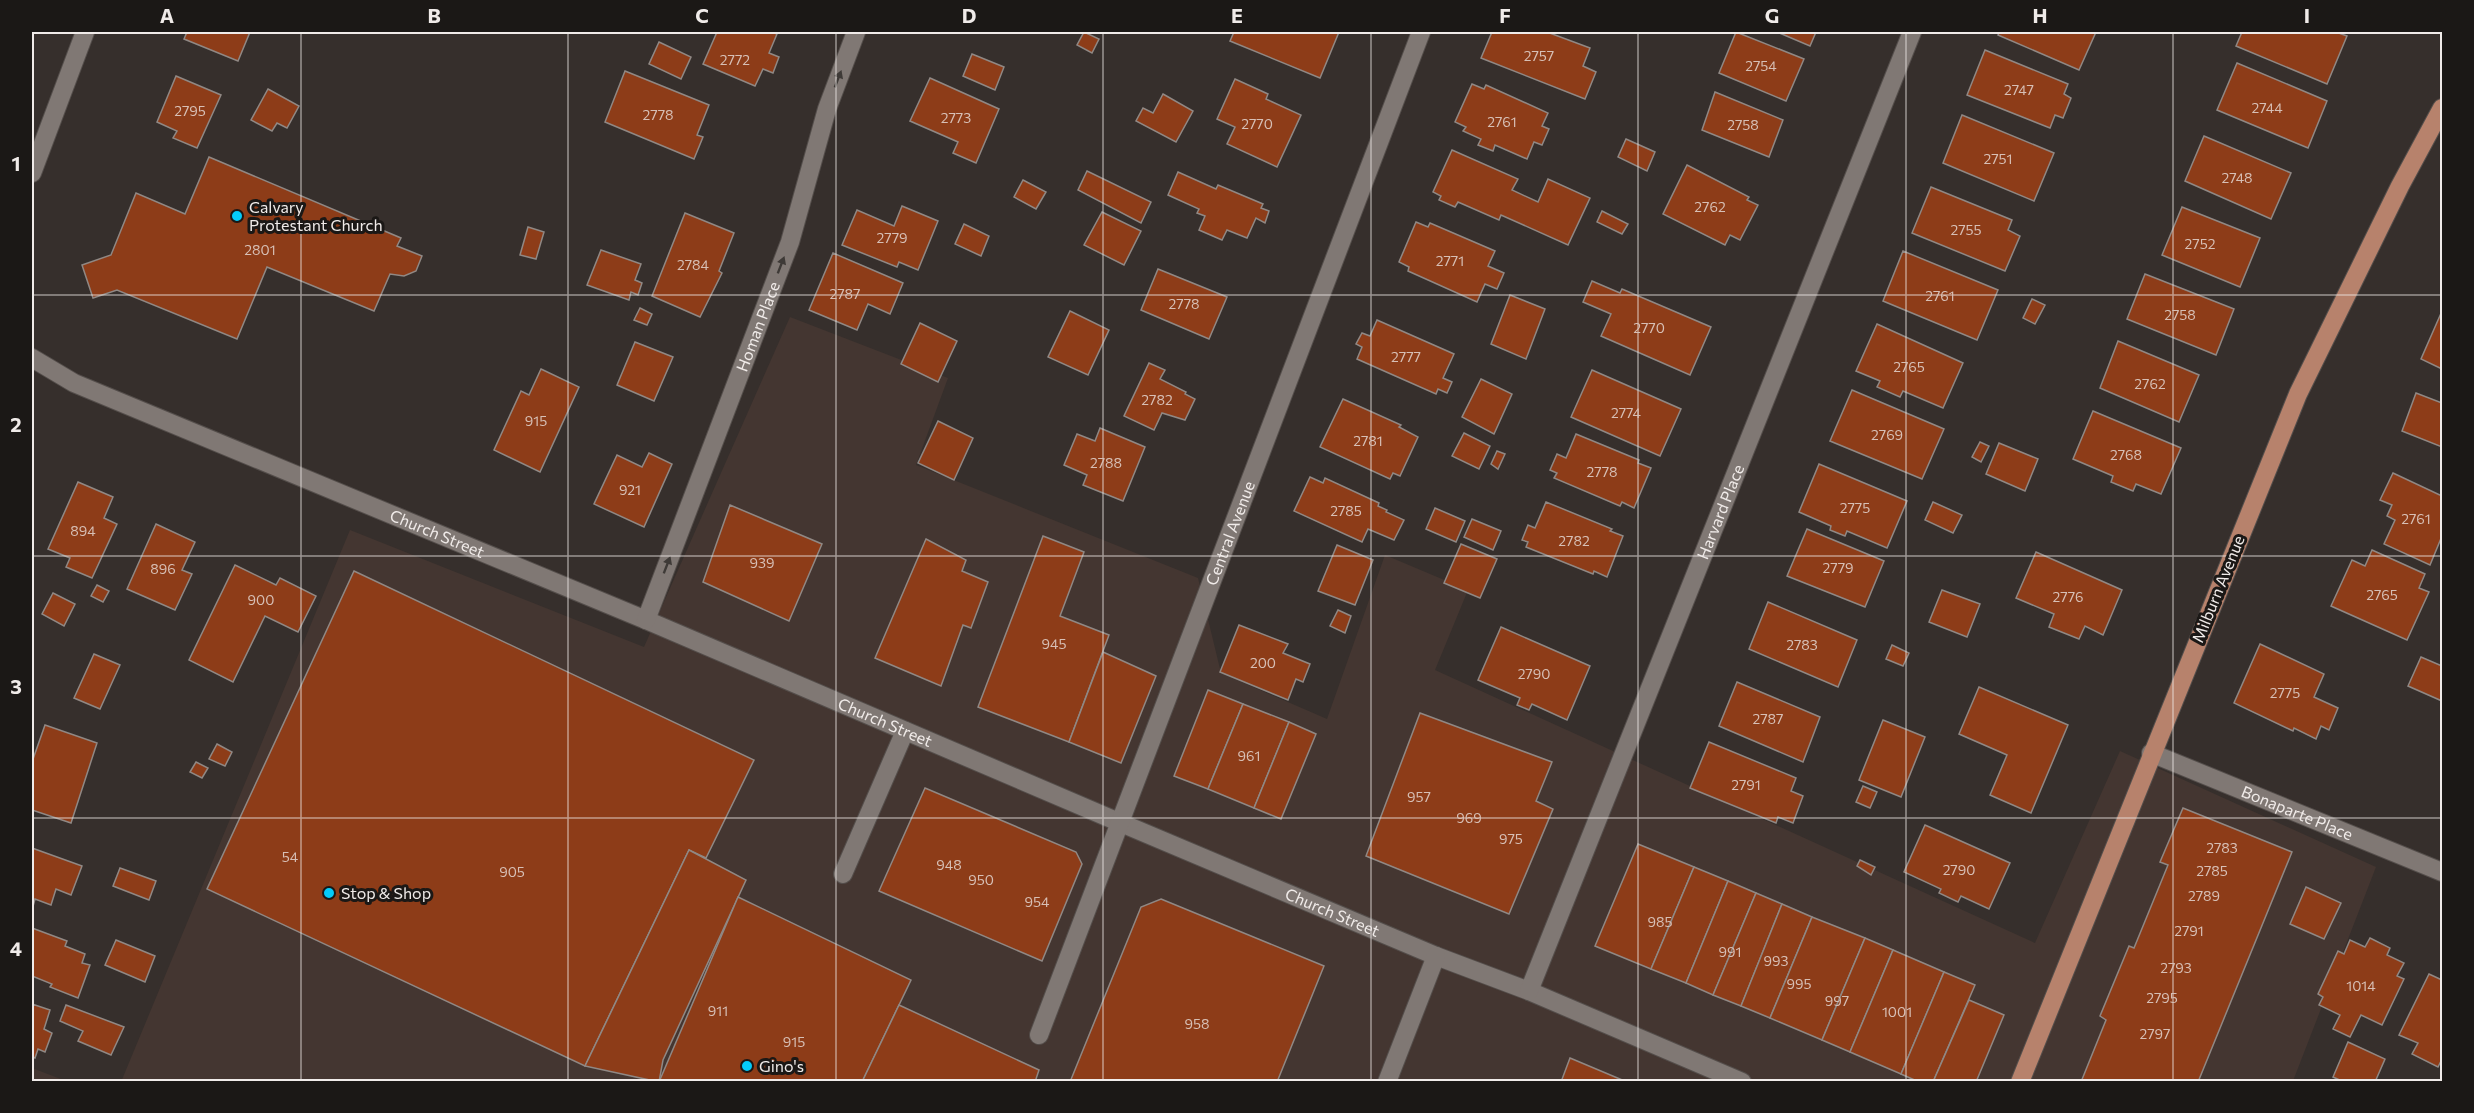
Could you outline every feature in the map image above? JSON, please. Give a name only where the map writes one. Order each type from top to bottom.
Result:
[{"type":"main road","name":"Milburn Avenue","points":[[2020,1082],[2298,394],[2400,186],[2442,108]]},
{"type":"street","points":[[32,173],[85,32]]},
{"type":"street","name":"Homan Place","points":[[646,620],[790,242],[827,109],[856,32]]},
{"type":"street","name":"Central Avenue","points":[[1039,1035],[1421,32]]},
{"type":"street","name":"Harvard Place","points":[[1529,991],[1912,32]]},
{"type":"street","name":"Church Street","points":[[32,358],[74,383],[646,620],[1121,823],[1437,956],[1529,991],[1742,1082]]},
{"type":"street","points":[[843,874],[905,731]]},
{"type":"street","name":"Bonaparte Place","points":[[2151,753],[2442,872]]},
{"type":"street","points":[[1387,1082],[1437,956]]},
{"type":"shaded area","points":[[790,317],[948,378],[916,465],[1198,578],[1221,673],[1327,719],[1385,555],[1468,590],[1435,670],[2035,943],[2120,751],[2376,867],[2293,1081],[121,1082],[350,530],[644,647]]},
{"type":"shaded area","points":[[32,1068],[66,1081],[32,1081]]},
{"type":"building","points":[[187,32],[250,32],[238,61],[184,39]]},
{"type":"building","points":[[717,32],[772,32],[777,34],[769,53],[779,57],[773,73],[763,69],[755,86],[703,64]]},
{"type":"building","points":[[1084,32],[1099,39],[1092,53],[1077,45]]},
{"type":"building","points":[[1234,32],[1339,32],[1320,78],[1230,41]]},
{"type":"building","points":[[1492,32],[1547,32],[1590,48],[1583,66],[1596,72],[1585,99],[1481,58]]},
{"type":"building","points":[[1736,32],[1804,59],[1786,101],[1719,73]]},
{"type":"building","points":[[1777,32],[1816,32],[1810,46]]},
{"type":"building","points":[[1999,32],[2096,32],[2079,70],[1998,35]]},
{"type":"building","points":[[2242,32],[2336,32],[2347,36],[2327,84],[2236,46]]},
{"type":"building","points":[[659,42],[691,57],[681,79],[649,64]]},
{"type":"building","points":[[1985,50],[2068,84],[2064,94],[2071,98],[2063,118],[2055,115],[2050,128],[1967,95]]},
{"type":"building","points":[[972,54],[1004,67],[995,90],[963,76]]},
{"type":"building","points":[[2237,63],[2327,101],[2308,148],[2217,110]]},
{"type":"building","points":[[625,71],[709,105],[697,135],[703,137],[694,159],[605,122]]},
{"type":"building","points":[[176,76],[221,95],[197,148],[173,138],[177,131],[157,122]]},
{"type":"building","points":[[930,78],[999,109],[976,163],[953,153],[958,142],[910,121]]},
{"type":"building","points":[[1235,79],[1268,94],[1266,99],[1301,115],[1277,167],[1227,144],[1235,127],[1217,119]]},
{"type":"building","points":[[1472,84],[1484,89],[1486,85],[1548,113],[1542,126],[1549,129],[1542,145],[1534,142],[1527,159],[1495,145],[1493,151],[1478,145],[1481,139],[1463,131],[1466,127],[1455,122]]},
{"type":"building","points":[[268,89],[299,106],[287,128],[277,123],[272,131],[251,120]]},
{"type":"building","points":[[1715,92],[1783,120],[1769,157],[1702,130]]},
{"type":"building","points":[[1163,94],[1193,111],[1176,142],[1136,121],[1143,108],[1153,113]]},
{"type":"building","points":[[1962,115],[2054,153],[2034,201],[1943,163]]},
{"type":"building","points":[[2204,136],[2291,173],[2271,219],[2185,181]]},
{"type":"building","points":[[1626,139],[1655,152],[1647,171],[1618,157]]},
{"type":"building","points":[[1452,150],[1518,179],[1512,190],[1538,202],[1548,179],[1590,198],[1568,245],[1501,215],[1499,220],[1458,202],[1455,207],[1439,200],[1441,196],[1433,192]]},
{"type":"building","points":[[209,157],[401,238],[397,246],[422,256],[416,271],[404,276],[390,274],[374,311],[267,267],[237,339],[117,290],[93,298],[82,265],[111,255],[136,193],[185,214]]},
{"type":"building","points":[[1687,165],[1749,197],[1747,200],[1758,205],[1740,240],[1730,235],[1725,245],[1663,214]]},
{"type":"building","points":[[1087,171],[1151,202],[1141,223],[1078,190]]},
{"type":"building","points":[[1178,172],[1216,189],[1218,185],[1263,204],[1261,208],[1269,211],[1265,223],[1256,218],[1247,238],[1227,230],[1222,240],[1199,230],[1205,216],[1197,213],[1199,209],[1168,195]]},
{"type":"building","points":[[1023,180],[1046,192],[1036,209],[1014,197]]},
{"type":"building","points":[[1931,187],[2012,220],[2008,230],[2020,236],[2005,271],[1912,233]]},
{"type":"building","points":[[902,206],[938,221],[918,270],[899,262],[897,267],[842,245],[857,210],[894,226]]},
{"type":"building","points":[[2182,207],[2260,238],[2240,287],[2162,255]]},
{"type":"building","points":[[1602,211],[1628,224],[1622,234],[1597,222]]},
{"type":"building","points":[[1102,212],[1141,231],[1124,265],[1084,245]]},
{"type":"building","points":[[685,213],[734,233],[719,271],[722,273],[700,317],[652,296]]},
{"type":"building","points":[[1416,222],[1428,227],[1430,223],[1495,251],[1488,266],[1504,273],[1497,289],[1485,284],[1477,302],[1408,271],[1409,267],[1399,262]]},
{"type":"building","points":[[964,224],[989,236],[981,256],[955,244]]},
{"type":"building","points":[[528,227],[544,232],[536,259],[520,255]]},
{"type":"building","points":[[601,250],[641,264],[635,280],[642,283],[638,295],[631,292],[629,300],[587,285]]},
{"type":"building","points":[[1903,251],[1998,290],[1977,340],[1883,301]]},
{"type":"building","points":[[833,253],[903,283],[890,314],[868,304],[857,330],[809,310]]},
{"type":"building","points":[[1158,269],[1227,297],[1209,339],[1141,310]]},
{"type":"building","points":[[2145,274],[2234,309],[2216,355],[2127,319]]},
{"type":"building","points":[[1592,281],[1620,293],[1622,289],[1711,327],[1690,375],[1601,336],[1611,314],[1583,302]]},
{"type":"building","points":[[1510,295],[1545,309],[1526,359],[1491,344]]},
{"type":"building","points":[[2032,299],[2045,305],[2035,324],[2023,318]]},
{"type":"building","points":[[640,308],[652,314],[647,325],[634,320]]},
{"type":"building","points":[[1070,311],[1109,330],[1088,375],[1048,357]]},
{"type":"building","points":[[2442,311],[2442,369],[2421,359]]},
{"type":"building","points":[[1377,320],[1454,354],[1443,378],[1452,382],[1447,393],[1438,389],[1436,394],[1357,359],[1362,347],[1356,344],[1362,333],[1370,336]]},
{"type":"building","points":[[920,323],[957,341],[938,382],[901,364]]},
{"type":"building","points":[[1877,324],[1963,363],[1943,408],[1903,391],[1900,397],[1877,387],[1880,381],[1856,371]]},
{"type":"building","points":[[2118,341],[2199,375],[2179,422],[2100,388]]},
{"type":"building","points":[[635,342],[673,357],[654,401],[617,385]]},
{"type":"building","points":[[1149,363],[1165,370],[1160,379],[1195,399],[1185,420],[1162,413],[1154,430],[1124,416]]},
{"type":"building","points":[[541,369],[579,387],[540,472],[494,450],[521,391],[529,395]]},
{"type":"building","points":[[1592,370],[1681,409],[1660,456],[1571,417]]},
{"type":"building","points":[[1481,379],[1512,394],[1494,434],[1462,417]]},
{"type":"building","points":[[1852,390],[1944,429],[1922,479],[1830,441]]},
{"type":"building","points":[[2416,393],[2442,403],[2442,447],[2402,431]]},
{"type":"building","points":[[1343,399],[1401,425],[1399,427],[1418,437],[1400,476],[1393,473],[1390,479],[1320,447]]},
{"type":"building","points":[[2093,411],[2181,448],[2161,494],[2136,484],[2133,491],[2111,482],[2113,476],[2073,459]]},
{"type":"building","points":[[938,421],[973,438],[954,480],[918,463]]},
{"type":"building","points":[[1100,428],[1145,447],[1123,501],[1083,485],[1087,475],[1064,465],[1077,434],[1095,441]]},
{"type":"building","points":[[1464,433],[1490,446],[1479,469],[1452,456]]},
{"type":"building","points":[[1576,434],[1639,460],[1638,463],[1651,468],[1634,508],[1622,502],[1620,506],[1554,478],[1557,473],[1550,470],[1557,454],[1566,458]]},
{"type":"building","points":[[1980,442],[1989,446],[1981,462],[1972,457]]},
{"type":"building","points":[[1999,443],[2038,459],[2025,491],[1986,474]]},
{"type":"building","points":[[1497,451],[1505,454],[1498,469],[1491,464]]},
{"type":"building","points":[[649,453],[672,464],[644,527],[594,504],[617,455],[642,467]]},
{"type":"building","points":[[1819,464],[1907,501],[1887,548],[1847,531],[1845,536],[1830,530],[1831,526],[1799,512]]},
{"type":"building","points":[[2393,473],[2442,496],[2442,536],[2430,565],[2384,544],[2395,520],[2387,516],[2392,505],[2380,500]]},
{"type":"building","points":[[1310,477],[1323,483],[1325,478],[1379,503],[1378,506],[1387,510],[1386,512],[1404,520],[1394,540],[1368,529],[1362,542],[1294,511]]},
{"type":"building","points":[[78,482],[113,497],[104,518],[117,524],[92,578],[66,567],[70,558],[48,549]]},
{"type":"building","points":[[1546,502],[1612,529],[1610,531],[1623,536],[1607,577],[1594,571],[1593,574],[1526,547],[1528,542],[1522,540],[1528,525],[1535,528]]},
{"type":"building","points":[[1933,502],[1962,515],[1953,533],[1925,520]]},
{"type":"building","points":[[730,505],[822,544],[789,621],[703,582]]},
{"type":"building","points":[[1435,508],[1465,521],[1456,542],[1426,529]]},
{"type":"building","points":[[1472,519],[1501,531],[1493,550],[1464,537]]},
{"type":"building","points":[[156,524],[195,542],[182,570],[192,574],[175,610],[127,589]]},
{"type":"building","points":[[1807,529],[1884,561],[1865,607],[1787,576]]},
{"type":"building","points":[[1043,536],[1084,552],[1060,616],[1109,635],[1069,742],[978,707]]},
{"type":"building","points":[[926,539],[966,560],[962,571],[988,582],[971,628],[963,625],[941,686],[875,658]]},
{"type":"building","points":[[1461,544],[1497,559],[1480,598],[1444,583]]},
{"type":"building","points":[[1337,545],[1373,560],[1355,605],[1318,591]]},
{"type":"building","points":[[2372,550],[2425,574],[2419,588],[2429,592],[2407,640],[2331,606],[2352,560],[2365,566]]},
{"type":"building","points":[[2036,552],[2122,590],[2103,635],[2085,626],[2079,639],[2049,627],[2054,614],[2016,598]]},
{"type":"building","points":[[235,565],[276,585],[280,578],[316,596],[298,632],[265,616],[233,682],[189,660]]},
{"type":"building","points":[[354,571],[754,760],[706,858],[689,850],[585,1066],[207,889]]},
{"type":"building","points":[[97,585],[109,591],[103,602],[91,596]]},
{"type":"building","points":[[1942,590],[1980,604],[1967,637],[1929,622]]},
{"type":"building","points":[[53,593],[75,604],[64,626],[42,614]]},
{"type":"building","points":[[1768,602],[1857,640],[1838,687],[1749,649]]},
{"type":"building","points":[[1338,610],[1351,616],[1345,633],[1330,626]]},
{"type":"building","points":[[1239,625],[1288,644],[1283,653],[1310,664],[1303,682],[1296,679],[1288,700],[1220,672]]},
{"type":"building","points":[[1501,627],[1590,666],[1567,720],[1532,704],[1529,710],[1517,705],[1520,698],[1478,680]]},
{"type":"building","points":[[2260,644],[2324,674],[2314,697],[2338,708],[2329,730],[2321,726],[2316,739],[2294,728],[2293,731],[2234,703]]},
{"type":"building","points":[[1892,645],[1909,653],[1903,666],[1886,659]]},
{"type":"building","points":[[1103,652],[1156,676],[1121,763],[1069,742]]},
{"type":"building","points":[[94,654],[120,665],[100,709],[74,698]]},
{"type":"building","points":[[2421,657],[2442,666],[2442,701],[2408,686]]},
{"type":"building","points":[[1737,682],[1820,717],[1803,762],[1719,726]]},
{"type":"building","points":[[1979,687],[2068,725],[2031,813],[1990,795],[2007,755],[1959,734]]},
{"type":"building","points":[[1208,690],[1243,704],[1208,789],[1174,776]]},
{"type":"building","points":[[1243,704],[1289,722],[1254,808],[1208,789]]},
{"type":"building","points":[[1420,713],[1552,762],[1536,801],[1553,809],[1509,914],[1366,856]]},
{"type":"building","points":[[1883,720],[1925,737],[1901,797],[1859,780]]},
{"type":"building","points":[[1289,722],[1316,734],[1281,819],[1254,808]]},
{"type":"building","points":[[45,725],[97,743],[71,823],[32,810],[32,762]]},
{"type":"building","points":[[1709,742],[1796,778],[1791,791],[1803,796],[1793,823],[1778,817],[1776,823],[1690,788]]},
{"type":"building","points":[[217,744],[232,752],[225,766],[209,759]]},
{"type":"building","points":[[196,762],[208,768],[202,778],[190,772]]},
{"type":"building","points":[[1863,786],[1877,792],[1870,808],[1856,802]]},
{"type":"building","points":[[925,788],[1076,852],[1082,864],[1042,961],[879,891]]},
{"type":"building","points":[[2183,808],[2292,852],[2198,1082],[2081,1082],[2106,1020],[2100,1016],[2129,946],[2134,948],[2168,865],[2160,862]]},
{"type":"building","points":[[1925,825],[2010,863],[1989,909],[1961,896],[1958,902],[1939,893],[1941,889],[1904,872]]},
{"type":"building","points":[[1638,844],[1694,867],[1651,969],[1595,946]]},
{"type":"building","points":[[32,848],[82,866],[71,895],[56,889],[51,905],[35,899],[32,910]]},
{"type":"building","points":[[689,850],[746,880],[663,1060],[659,1082],[585,1066]]},
{"type":"building","points":[[1860,860],[1875,867],[1871,875],[1857,866]]},
{"type":"building","points":[[1694,867],[1728,881],[1686,983],[1651,969]]},
{"type":"building","points":[[120,868],[156,881],[149,900],[113,886]]},
{"type":"building","points":[[1728,881],[1756,893],[1713,995],[1686,983]]},
{"type":"building","points":[[2306,887],[2341,903],[2324,939],[2290,924]]},
{"type":"building","points":[[1756,893],[1782,904],[1741,1006],[1713,995]]},
{"type":"building","points":[[738,897],[911,980],[862,1082],[659,1082]]},
{"type":"building","points":[[1161,899],[1324,966],[1277,1082],[1070,1082],[1141,907]]},
{"type":"building","points":[[1782,904],[1812,917],[1770,1018],[1741,1006]]},
{"type":"building","points":[[1812,917],[1865,938],[1822,1040],[1770,1018]]},
{"type":"building","points":[[32,928],[67,941],[65,946],[85,954],[82,963],[90,965],[78,998],[50,987],[52,984],[32,976]]},
{"type":"building","points":[[1865,938],[1893,950],[1850,1052],[1822,1040]]},
{"type":"building","points":[[2370,938],[2390,948],[2387,955],[2404,963],[2397,976],[2404,979],[2382,1025],[2361,1015],[2350,1037],[2333,1029],[2340,1015],[2319,1005],[2323,997],[2318,994],[2338,951],[2344,954],[2350,940],[2365,947]]},
{"type":"building","points":[[116,940],[155,956],[145,982],[105,965]]},
{"type":"building","points":[[1893,950],[1944,972],[1901,1074],[1850,1052]]},
{"type":"building","points":[[1944,972],[1975,985],[1933,1082],[1919,1082],[1901,1074]]},
{"type":"building","points":[[2429,974],[2442,980],[2442,1059],[2438,1067],[2412,1054],[2418,1043],[2399,1035]]},
{"type":"building","points":[[1969,1000],[2004,1015],[1976,1082],[1933,1082]]},
{"type":"building","points":[[32,1004],[50,1010],[44,1029],[52,1033],[45,1052],[38,1049],[35,1058],[32,1057]]},
{"type":"building","points":[[66,1005],[124,1027],[111,1055],[78,1041],[83,1031],[60,1021]]},
{"type":"building","points":[[899,1005],[1039,1070],[1035,1082],[862,1082]]},
{"type":"building","points":[[2348,1042],[2385,1059],[2375,1082],[2344,1082],[2333,1077]]},
{"type":"building","points":[[1570,1058],[1627,1082],[1561,1082]]},
{"type":"place","name":"Calvary Protestant Church","points":[[237,216]]},
{"type":"place","name":"Stop & Shop","points":[[329,893]]},
{"type":"place","name":"Gino's","points":[[747,1066]]}]
